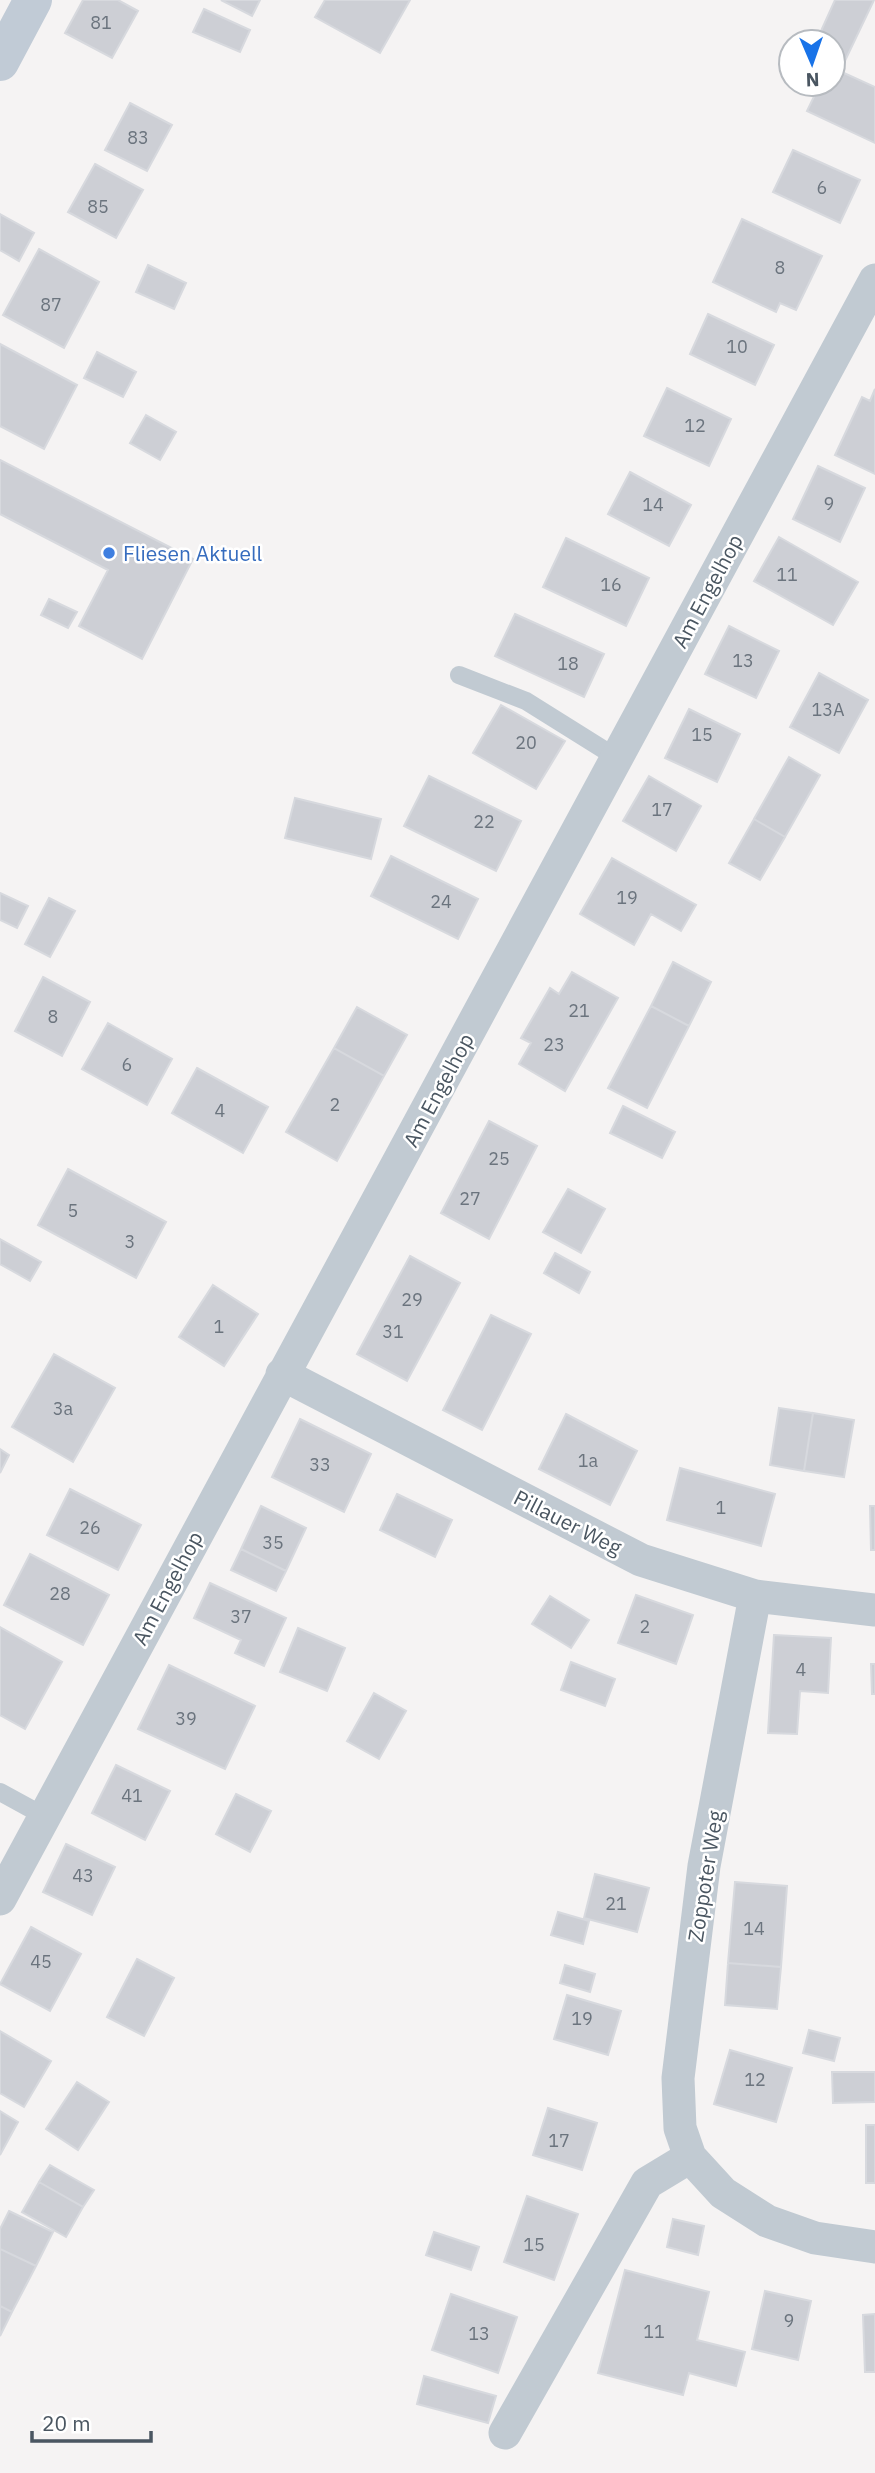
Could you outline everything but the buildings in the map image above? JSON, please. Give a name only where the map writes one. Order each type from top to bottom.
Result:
[{"type":"street","points":[[0,62],[33,0]]},
{"type":"street","name":"Am Engelhop","points":[[0,1899],[875,280]]},
{"type":"street","name":"Pillauer Weg","points":[[282,1374],[641,1560],[755,1596],[875,1610]]},
{"type":"street","name":"Zoppoter Weg","points":[[755,1596],[704,1866],[678,2078],[680,2128],[690,2157],[723,2193],[767,2221],[815,2238],[875,2247]]},
{"type":"street","points":[[505,2433],[648,2183],[690,2157]]},
{"type":"lane","points":[[459,676],[526,701],[617,758]]},
{"type":"lane","points":[[0,1792],[44,1816]]},
{"type":"place","name":"Fliesen Aktuell","points":[[109,553]]}]
